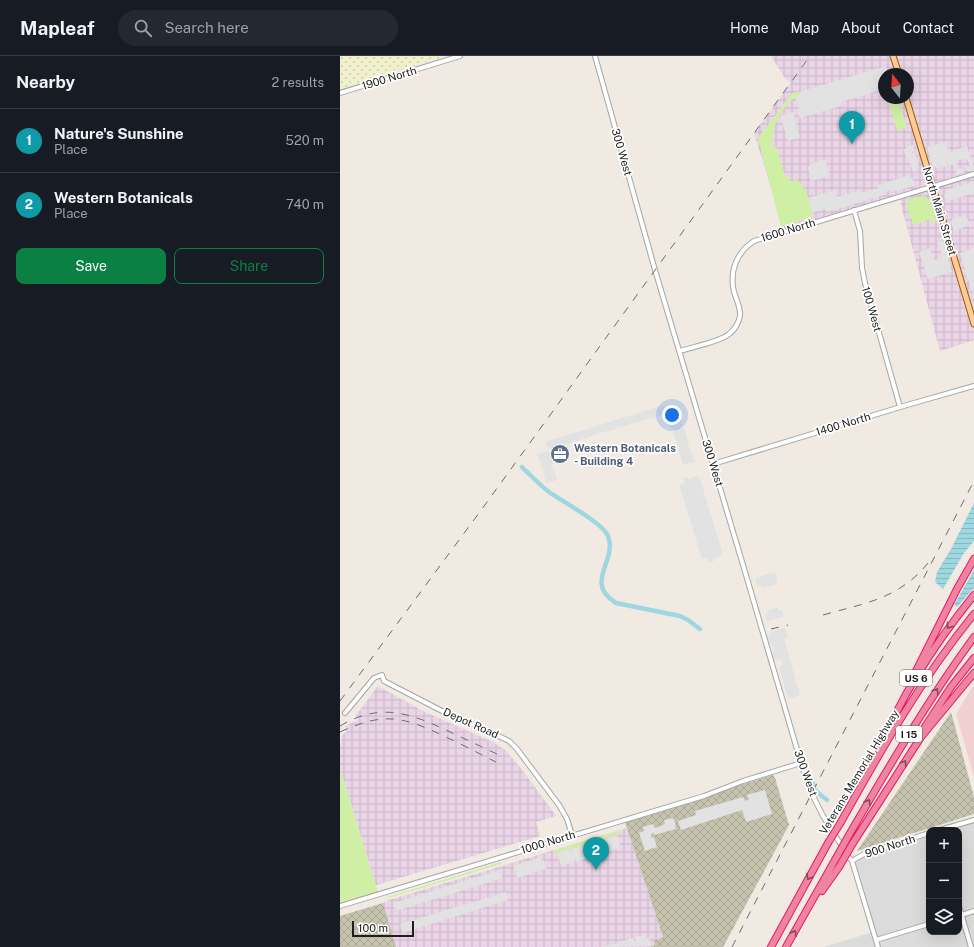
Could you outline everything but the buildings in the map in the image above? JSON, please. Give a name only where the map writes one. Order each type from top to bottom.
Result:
[{"type":"highway","points":[[900,707],[924,652],[974,559]]},
{"type":"highway","name":"US 6","points":[[871,768],[900,707],[936,645],[974,595]]},
{"type":"highway","name":"Veterans Memorial Highway","points":[[771,947],[871,768],[937,663],[974,614]]},
{"type":"highway","name":"Veterans Memorial Highway","points":[[786,947],[894,757],[952,667],[974,636]]},
{"type":"highway","points":[[920,737],[928,721],[950,687],[974,658]]},
{"type":"highway","points":[[802,918],[838,867],[920,737],[974,673]]},
{"type":"main road","points":[[892,56],[897,68]]},
{"type":"main road","name":"North Main Street","points":[[908,104],[974,324]]},
{"type":"street","name":"1900 North","points":[[340,93],[460,56]]},
{"type":"street","name":"300 West","points":[[595,56],[655,270],[801,763],[810,789],[823,816],[852,861],[878,947]]},
{"type":"street","name":"1600 North","points":[[680,351],[724,338],[731,334],[740,315],[733,287],[735,262],[742,249],[748,244],[768,236],[974,174]]},
{"type":"street","name":"100 West","points":[[854,210],[860,231],[862,268],[865,283],[900,407]]},
{"type":"street","name":"1400 North","points":[[713,464],[974,386]]},
{"type":"street","name":"Depot Road","points":[[345,713],[374,678],[382,675],[384,681],[444,712],[505,739],[517,749],[559,805],[567,819],[572,835]]},
{"type":"street","name":"1000 North","points":[[340,906],[709,794],[743,781],[801,763]]},
{"type":"street","points":[[950,827],[974,820]]},
{"type":"street","name":"900 North","points":[[852,861],[864,854],[926,835]]},
{"type":"street","points":[[962,914],[974,911]]},
{"type":"street","points":[[962,921],[971,947]]},
{"type":"street","points":[[876,940],[926,925]]},
{"type":"shaded area","points":[[771,56],[974,56],[974,340],[940,351],[901,205],[901,194],[784,229],[754,133],[791,83],[784,77]]},
{"type":"shaded area","points":[[878,68],[878,91],[841,102],[841,106],[800,118],[797,110],[799,108],[795,97],[800,95],[799,92]]},
{"type":"shaded area","points":[[793,112],[800,137],[788,141],[780,116]]},
{"type":"shaded area","points":[[946,142],[950,152],[967,146],[974,168],[973,171],[967,171],[966,167],[970,166],[967,158],[956,161],[958,169],[962,168],[964,172],[957,176],[953,164],[948,166],[947,162],[947,166],[937,169],[935,166],[933,167],[927,147]]},
{"type":"shaded area","points":[[913,145],[914,149],[912,153],[913,154],[914,151],[919,167],[917,171],[913,172],[910,162],[907,161],[903,148],[906,150],[906,147]]},
{"type":"shaded area","points":[[825,159],[830,176],[811,181],[808,168],[810,164]]},
{"type":"shaded area","points":[[910,175],[911,178],[913,178],[914,186],[896,191],[895,189],[884,192],[884,195],[828,212],[824,209],[812,213],[808,198],[835,190],[837,197],[860,190],[861,193],[878,188],[878,185]]},
{"type":"shaded area","points":[[972,182],[974,183],[974,193],[946,202],[944,194],[947,193],[946,190]]},
{"type":"shaded area","points":[[966,215],[970,225],[954,231],[951,222],[952,219]]},
{"type":"shaded area","points":[[943,241],[952,272],[928,279],[919,252],[930,248],[934,260],[943,258],[937,243]]},
{"type":"shaded area","points":[[974,248],[973,293],[969,283],[972,282],[971,280],[968,281],[960,253]]},
{"type":"shaded area","points":[[664,405],[665,414],[653,418],[650,415],[651,418],[636,423],[634,420],[635,423],[618,428],[617,425],[616,429],[600,433],[598,431],[598,434],[583,439],[581,436],[581,440],[565,445],[562,442],[563,445],[548,449],[545,442]]},
{"type":"shaded area","points":[[678,410],[683,426],[680,428],[684,428],[689,444],[686,445],[689,446],[695,462],[683,465],[678,449],[681,447],[678,447],[673,432],[676,430],[672,430],[667,413]]},
{"type":"shaded area","points":[[549,451],[553,465],[550,467],[553,468],[557,480],[546,483],[543,470],[545,469],[542,468],[537,454]]},
{"type":"shaded area","points":[[697,476],[700,479],[722,551],[721,556],[713,559],[714,561],[709,563],[707,557],[702,559],[679,485],[684,483],[683,478],[687,477],[688,479]]},
{"type":"shaded area","points":[[775,572],[778,582],[776,582],[777,584],[762,588],[761,585],[757,586],[755,578]]},
{"type":"shaded area","points":[[778,607],[779,611],[782,610],[784,616],[767,621],[765,614],[769,613],[768,610]]},
{"type":"shaded area","points":[[785,628],[788,638],[784,639],[800,695],[788,699],[779,667],[783,666],[780,659],[774,661],[772,652],[774,651],[771,643],[769,643],[767,635],[770,634],[769,632]]},
{"type":"shaded area","points":[[378,686],[425,712],[493,742],[505,750],[520,767],[556,816],[536,822],[540,836],[376,885],[340,768],[340,749],[342,735],[347,731],[345,726],[358,720],[356,715]]},
{"type":"shaded area","points":[[974,686],[974,777],[956,714]]},
{"type":"shaded area","points":[[951,712],[974,797],[974,814],[933,827],[926,827],[926,829],[857,851]]},
{"type":"shaded area","points":[[773,775],[789,825],[723,947],[649,947],[655,945],[654,941],[663,937],[625,822],[628,818]]},
{"type":"shaded area","points":[[765,790],[772,814],[746,822],[742,810],[681,830],[678,821],[696,815],[695,811],[743,797],[745,801],[749,799],[747,795]]},
{"type":"shaded area","points":[[673,818],[676,829],[654,835],[654,833],[651,834],[651,838],[654,837],[657,847],[645,851],[639,833],[644,831],[643,827],[653,824],[655,828],[665,824],[664,820]]},
{"type":"shaded area","points":[[974,821],[974,947],[824,947],[873,932],[852,861],[926,837],[926,935],[962,935],[962,827],[955,827]]},
{"type":"shaded area","points":[[627,828],[663,938],[654,941],[655,945],[649,947],[396,947],[383,903]]},
{"type":"shaded area","points":[[617,835],[621,848],[608,851],[606,848],[607,852],[592,856],[590,853],[590,857],[576,862],[574,858],[574,862],[561,866],[557,853],[570,849],[572,853],[572,849],[587,844],[589,848],[588,844],[603,839],[605,843],[604,839]]},
{"type":"shaded area","points":[[541,857],[542,861],[544,860],[546,869],[517,878],[513,866]]},
{"type":"shaded area","points":[[500,870],[503,878],[396,911],[393,903]]},
{"type":"shaded area","points":[[506,892],[508,900],[403,933],[400,924]]},
{"type":"shaded area","points":[[383,903],[396,947],[340,947],[340,916]]},
{"type":"shaded area","points":[[646,934],[647,938],[649,937],[651,946],[603,947],[617,943],[619,946],[618,942],[633,938],[635,942],[635,937]]},
{"type":"green space","points":[[340,56],[442,56],[443,57],[340,89]]},
{"type":"green space","points":[[799,92],[800,95],[794,98],[780,114],[775,128],[774,141],[770,142],[771,147],[776,146],[785,175],[789,180],[793,181],[794,179],[799,182],[805,190],[813,217],[781,227],[758,138],[792,93]]},
{"type":"green space","points":[[889,104],[900,104],[907,128],[897,130]]},
{"type":"green space","points":[[919,196],[924,196],[929,199],[935,214],[934,217],[937,221],[933,222],[927,220],[915,225],[912,224],[906,203],[909,200]]},
{"type":"green space","points":[[340,768],[378,892],[340,902]]},
{"type":"green space","points":[[621,830],[622,833],[554,854],[553,851],[610,833],[615,834],[615,832]]},
{"type":"green space","points":[[501,862],[501,864],[389,898],[388,897]]},
{"type":"water","points":[[974,503],[974,541],[964,553],[943,589],[935,582],[937,572],[951,549]]},
{"type":"water","points":[[974,570],[974,588],[957,607],[954,605]]},
{"type":"waterway","points":[[522,467],[549,492],[591,519],[605,531],[610,545],[609,554],[603,571],[602,587],[607,595],[616,603],[680,616],[700,629]]},
{"type":"waterway","points":[[811,780],[814,786]]},
{"type":"waterway","points":[[816,791],[823,797]]},
{"type":"railway","points":[[340,701],[482,509],[810,56]]},
{"type":"railway","points":[[732,947],[974,481]]},
{"type":"railway","points":[[823,615],[867,603],[893,592],[905,585],[928,563]]},
{"type":"railway","points":[[771,629],[788,625]]},
{"type":"railway","points":[[340,726],[368,714],[382,712],[408,715],[421,719],[499,755]]},
{"type":"railway","points":[[340,732],[370,721],[382,719],[406,721],[431,730],[496,762]]},
{"type":"place","name":"Nature's Sunshine","points":[[852,144]]},
{"type":"place","name":"Western Botanicals - Building 4","points":[[560,454]]},
{"type":"place","name":"Western Botanicals","points":[[596,870]]}]
